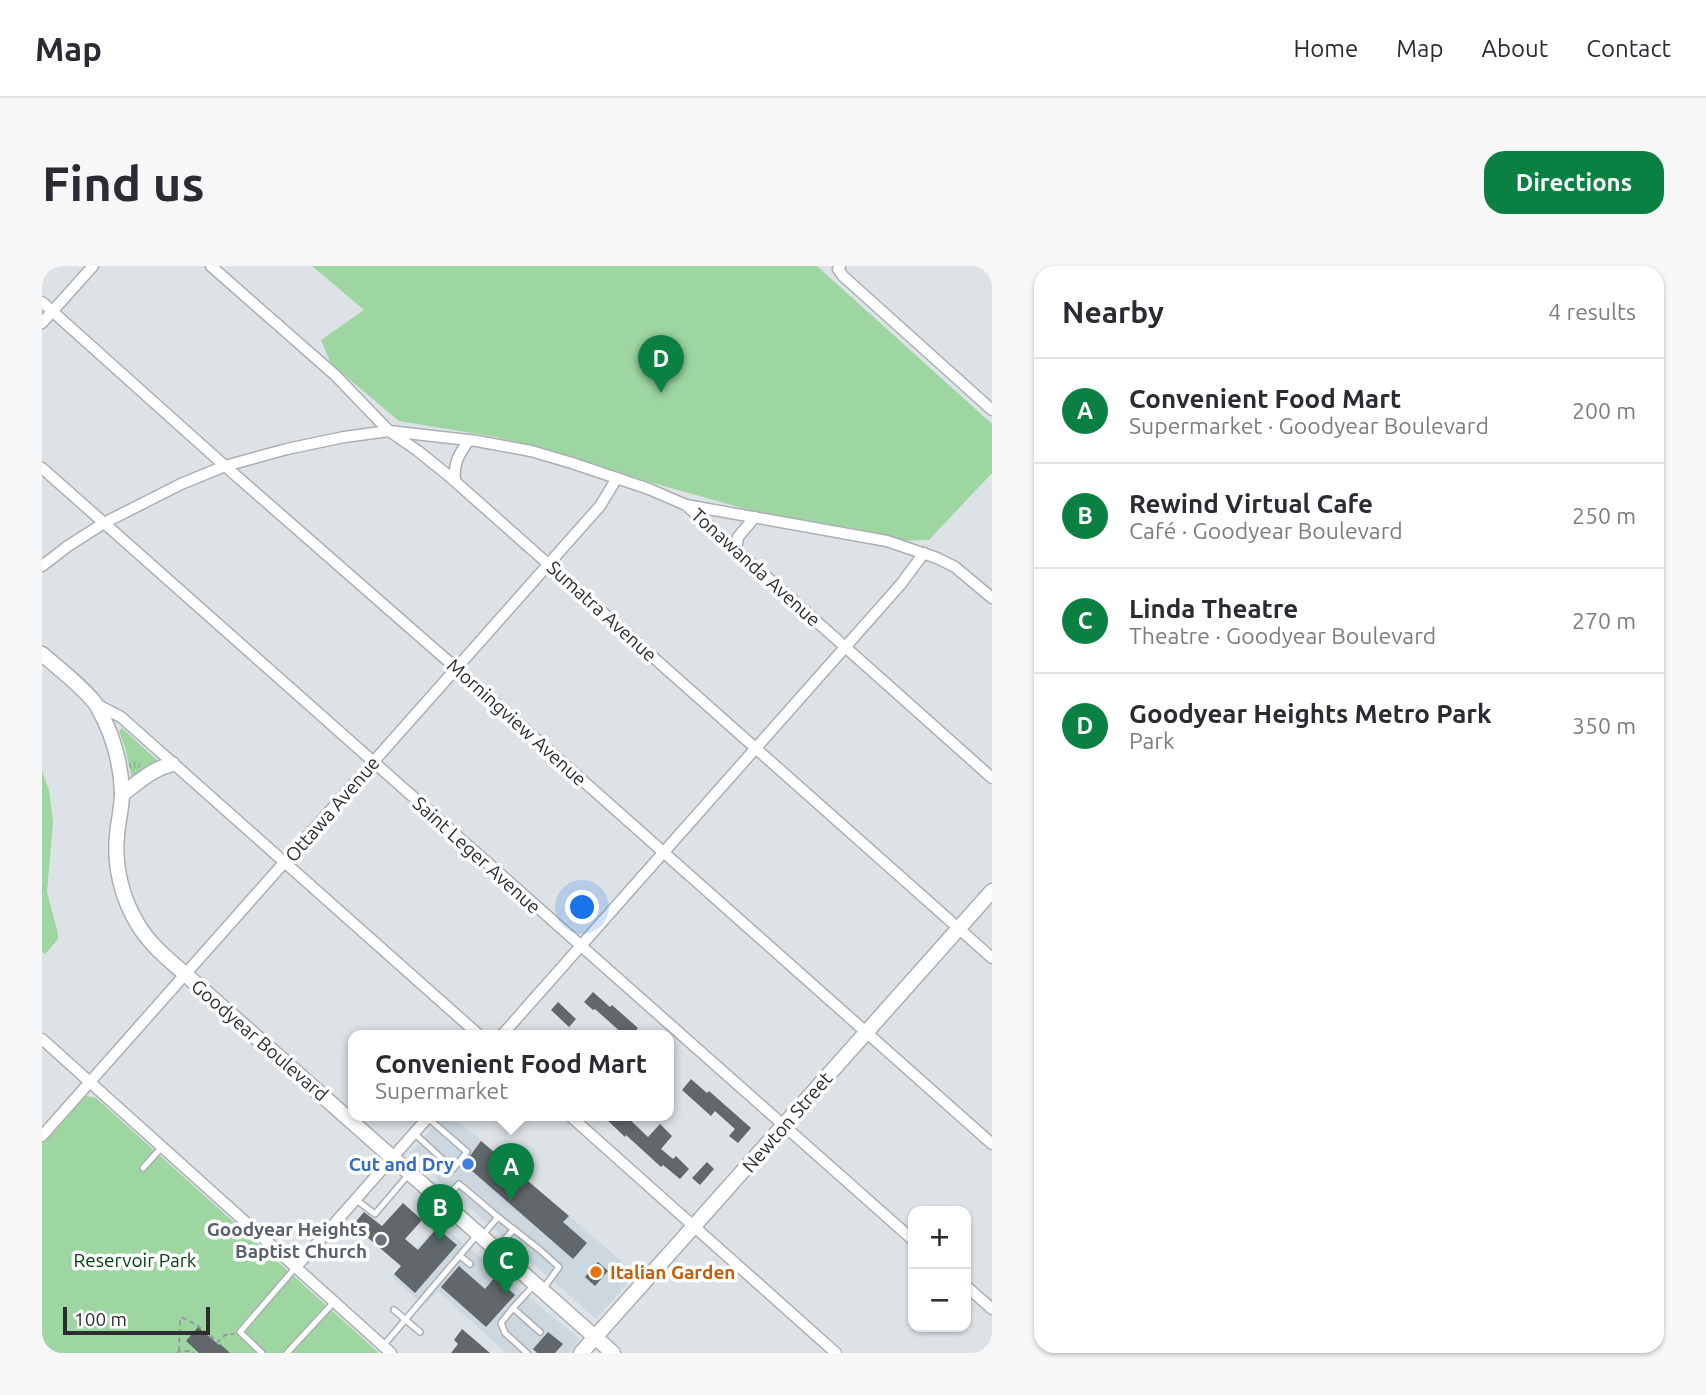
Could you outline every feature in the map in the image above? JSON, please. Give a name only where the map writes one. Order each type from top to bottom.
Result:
[{"type":"street","points":[[42,323],[93,266]]},
{"type":"street","name":"Sumatra Avenue","points":[[211,266],[335,375],[389,431],[455,481],[992,958]]},
{"type":"street","points":[[841,271],[992,410]]},
{"type":"street","name":"Morningview Avenue","points":[[42,302],[992,1144]]},
{"type":"street","name":"Tonawanda Avenue","points":[[42,566],[104,523],[181,484],[225,466],[287,449],[389,431],[468,440],[531,451],[649,489],[686,505],[992,778]]},
{"type":"street","points":[[455,481],[456,459],[468,440]]},
{"type":"street","name":"Saint Leger Avenue","points":[[42,468],[908,1236]]},
{"type":"street","name":"Ottawa Avenue","points":[[42,1136],[600,506],[617,478]]},
{"type":"street","points":[[686,505],[887,541],[955,567],[992,598]]},
{"type":"street","points":[[736,550],[738,537],[755,517]]},
{"type":"street","points":[[506,1030],[901,584],[923,553]]},
{"type":"street","name":"Goodyear Boulevard","points":[[42,654],[96,704],[116,751],[122,794],[116,845],[118,873],[122,891],[136,922],[150,941],[185,974],[348,1119]]},
{"type":"street","points":[[96,704],[121,717],[473,1030]]},
{"type":"street","points":[[122,794],[147,774],[172,764]]},
{"type":"street","name":"Newton Street","points":[[581,1353],[992,891]]},
{"type":"street","points":[[42,1039],[387,1349]]},
{"type":"street","name":"Goodyear Boulevard","points":[[350,1121],[612,1353]]},
{"type":"street","points":[[296,1267],[425,1121]]},
{"type":"street","points":[[576,1121],[836,1353]]},
{"type":"street","points":[[971,1290],[992,1309]]},
{"type":"lane","points":[[414,1133],[453,1169],[467,1152],[434,1121]]},
{"type":"lane","points":[[143,1168],[162,1147]]},
{"type":"lane","points":[[355,1199],[375,1214],[410,1173]]},
{"type":"lane","points":[[442,1202],[460,1184],[559,1267],[513,1308],[501,1323],[505,1333],[527,1353]]},
{"type":"lane","points":[[387,1349],[405,1320],[498,1217]]},
{"type":"lane","points":[[495,1249],[514,1229]]},
{"type":"lane","points":[[460,1256],[470,1265]]},
{"type":"lane","points":[[262,1353],[240,1332],[296,1267]]},
{"type":"lane","points":[[288,1353],[334,1302]]},
{"type":"lane","points":[[513,1308],[540,1332]]},
{"type":"lane","points":[[394,1310],[420,1332]]},
{"type":"path","points":[[194,1353],[178,1352],[180,1320],[183,1318],[197,1325],[218,1342],[225,1335],[240,1332]]},
{"type":"shaded area","points":[[439,1121],[457,1121],[636,1274],[596,1319],[409,1154]]},
{"type":"shaded area","points":[[439,1223],[576,1336],[579,1340],[569,1353],[506,1353],[438,1291],[424,1306],[392,1277]]},
{"type":"green space","points":[[312,266],[817,266],[992,424],[992,473],[929,540],[887,541],[742,508],[556,452],[496,437],[399,421],[331,364],[321,340],[364,310]]},
{"type":"green space","points":[[122,728],[160,763],[132,779],[119,731]]},
{"type":"green space","points":[[42,771],[49,790],[53,822],[47,892],[58,934],[58,939],[45,954],[42,952]]},
{"type":"green space","name":"Reservoir Park","points":[[83,1095],[96,1098],[379,1353],[42,1353],[42,1142]]},
{"type":"building","points":[[593,992],[638,1028],[618,1030],[584,1002]]},
{"type":"building","points":[[558,1002],[576,1019],[569,1027],[551,1010]]},
{"type":"building","points":[[691,1079],[751,1128],[738,1143],[729,1136],[735,1129],[715,1111],[711,1116],[682,1090]]},
{"type":"building","points":[[608,1121],[631,1121],[648,1137],[660,1124],[672,1136],[661,1149],[673,1159],[676,1156],[689,1169],[680,1179],[663,1165],[661,1167],[626,1135],[625,1137]]},
{"type":"building","points":[[481,1141],[569,1216],[563,1222],[587,1243],[573,1259],[464,1164]]},
{"type":"building","points":[[707,1162],[714,1169],[700,1185],[692,1178]]},
{"type":"building","points":[[403,1203],[422,1220],[405,1239],[418,1250],[437,1228],[457,1245],[415,1293],[394,1274],[401,1266],[353,1225],[364,1212],[382,1226]]},
{"type":"building","points":[[598,1262],[608,1271],[595,1286],[585,1277]]},
{"type":"building","points":[[459,1266],[485,1289],[495,1277],[515,1295],[486,1327],[441,1287]]},
{"type":"building","points":[[198,1327],[230,1353],[199,1353],[186,1341]]},
{"type":"building","points":[[462,1329],[490,1353],[451,1353],[458,1344],[454,1340]]},
{"type":"building","points":[[548,1332],[563,1344],[555,1353],[537,1353],[533,1349]]},
{"type":"place","name":"Goodyear Heights Metro Park","points":[[661,393]]},
{"type":"place","name":"Cut and Dry","points":[[468,1164]]},
{"type":"place","name":"Convenient Food Mart","points":[[511,1201]]},
{"type":"place","name":"Goodyear Heights Baptist Church","points":[[381,1240]]},
{"type":"place","name":"Rewind Virtual Cafe","points":[[440,1242]]},
{"type":"place","name":"Italian Garden","points":[[596,1272]]},
{"type":"place","name":"Linda Theatre","points":[[506,1295]]}]
